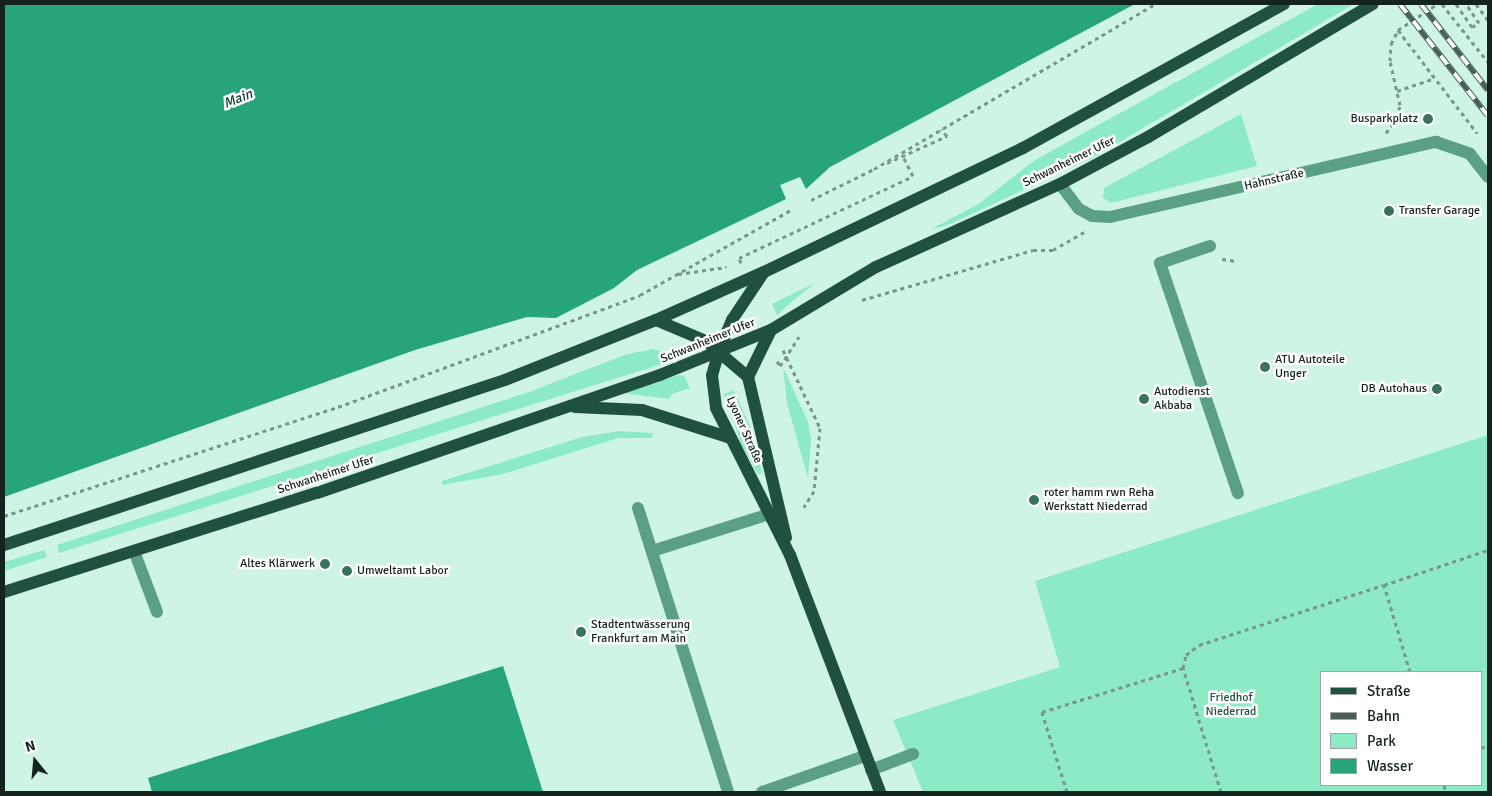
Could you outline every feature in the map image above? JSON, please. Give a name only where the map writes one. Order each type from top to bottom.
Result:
[{"type":"main road","points":[[4,545],[505,380],[656,320],[764,272],[1022,148],[1284,4]]},
{"type":"main road","name":"Schwanheimer Ufer","points":[[4,592],[317,493],[567,406],[719,351],[771,330],[876,267],[1060,184],[1188,114],[1373,4]]},
{"type":"main road","name":"Lyoner Straße","points":[[764,272],[732,320],[719,351],[713,389],[716,408],[790,555],[880,792]]},
{"type":"main road","points":[[656,320],[689,332],[719,351],[748,376],[771,330]]},
{"type":"main road","name":"Lyoner Straße","points":[[748,376],[790,555]]},
{"type":"main road","points":[[567,406],[642,410],[731,438]]},
{"type":"street","name":"Hahnstraße","points":[[1060,184],[1086,213],[1110,217],[1436,142],[1470,154],[1488,178]]},
{"type":"street","points":[[1210,246],[1160,263],[1238,493]]},
{"type":"street","points":[[638,508],[728,792]]},
{"type":"street","points":[[652,551],[769,514]]},
{"type":"street","points":[[134,551],[157,612]]},
{"type":"street","points":[[871,770],[913,754]]},
{"type":"street","points":[[762,792],[865,756]]},
{"type":"path","points":[[874,169],[1156,4]]},
{"type":"path","points":[[1384,154],[1380,136],[1392,127],[1397,118],[1400,105],[1390,61],[1391,44],[1398,30],[1437,4]]},
{"type":"path","points":[[1442,4],[1488,62]]},
{"type":"path","points":[[1456,4],[1472,27],[1479,23],[1466,4]]},
{"type":"path","points":[[1476,4],[1488,20]]},
{"type":"path","points":[[1398,30],[1477,133]]},
{"type":"path","points":[[1397,91],[1434,78]]},
{"type":"path","points":[[811,200],[946,136],[942,129]]},
{"type":"path","points":[[739,258],[913,176],[903,156]]},
{"type":"path","points":[[4,516],[338,407],[640,295],[791,210]]},
{"type":"path","points":[[853,303],[1033,250],[1053,250],[1110,217]]},
{"type":"path","points":[[675,275],[726,265]]},
{"type":"path","points":[[780,366],[804,332]]},
{"type":"path","points":[[804,507],[814,491],[820,428]]},
{"type":"path","points":[[1221,792],[1183,668],[1186,655],[1198,645],[1488,550]]},
{"type":"path","points":[[1384,585],[1410,671]]},
{"type":"path","points":[[1067,792],[1042,712],[1183,668]]},
{"type":"green space","points":[[1318,4],[1354,4],[1094,157],[948,225],[930,230],[980,203],[1035,160]]},
{"type":"green space","points":[[1241,114],[1257,166],[1111,203],[1103,198],[1104,188]]},
{"type":"green space","points":[[815,283],[795,299],[777,315],[772,304]]},
{"type":"green space","points":[[654,349],[681,358],[59,553],[57,545],[529,392],[627,354]]},
{"type":"green space","points":[[783,367],[808,422],[811,439],[808,478],[787,403]]},
{"type":"green space","points":[[679,375],[684,376],[690,388],[672,394],[669,399],[622,393]]},
{"type":"green space","points":[[734,390],[750,426],[762,473],[758,474],[742,446],[724,394]]},
{"type":"green space","points":[[619,431],[653,433],[652,438],[618,438],[503,474],[442,485],[442,481],[582,437]]},
{"type":"green space","name":"Friedhof Niederrad","points":[[1488,435],[1488,792],[923,792],[893,720],[1060,667],[1035,581]]},
{"type":"green space","points":[[44,550],[47,557],[4,571],[4,562]]},
{"type":"water","name":"Main","points":[[4,4],[1135,4],[830,167],[806,189],[800,177],[780,185],[786,199],[637,270],[614,288],[556,318],[527,317],[415,350],[4,497]]},
{"type":"water","points":[[503,666],[543,792],[152,792],[148,778]]},
{"type":"railway","points":[[1400,4],[1488,116]]},
{"type":"railway","points":[[1421,4],[1488,90]]},
{"type":"place","name":"Busparkplatz","points":[[1428,119]]},
{"type":"place","name":"Transfer Garage","points":[[1389,211]]},
{"type":"place","name":"ATU Autoteile Unger","points":[[1265,367]]},
{"type":"place","name":"DB Autohaus","points":[[1437,389]]},
{"type":"place","name":"Autodienst Akbaba","points":[[1144,399]]},
{"type":"place","name":"roter hamm rwn Reha Werkstatt Niederrad","points":[[1034,500]]},
{"type":"place","name":"Altes Klärwerk","points":[[325,564]]},
{"type":"place","name":"Umweltamt Labor","points":[[347,571]]},
{"type":"place","name":"Stadtentwässerung Frankfurt am Main","points":[[581,632]]}]
